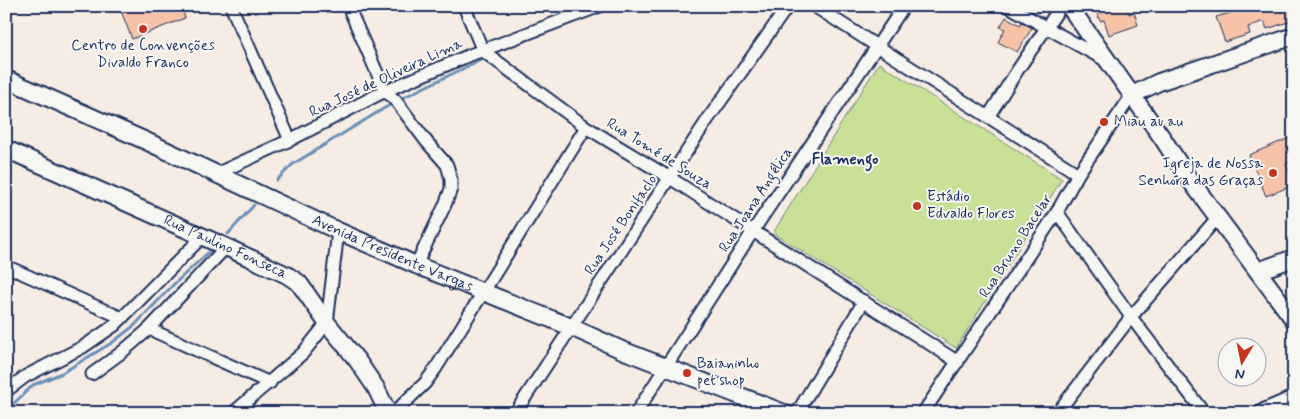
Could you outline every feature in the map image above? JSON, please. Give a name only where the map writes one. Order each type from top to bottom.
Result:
[{"type":"main road","points":[[1070,6],[1106,61],[1132,95],[1187,176],[1294,320]]},
{"type":"main road","points":[[1132,95],[1159,82],[1294,36]]},
{"type":"main road","name":"Avenida Presidente Vargas","points":[[6,79],[338,231],[571,327],[761,409],[784,413]]},
{"type":"main road","name":"Rua Paulino Fonseca","points":[[6,149],[203,236],[287,275],[300,283],[327,323],[357,360],[376,388],[388,413]]},
{"type":"main road","points":[[1258,271],[1294,258]]},
{"type":"main road","points":[[1262,413],[1294,400]]},
{"type":"street","points":[[231,6],[290,140]]},
{"type":"street","points":[[348,6],[385,91],[399,105],[447,165],[451,179],[451,190],[445,205],[416,264]]},
{"type":"street","name":"Rua Tomé de Souza","points":[[464,6],[484,51],[586,127],[670,178],[958,362]]},
{"type":"street","name":"Rua José de Oliveira Lima","points":[[216,174],[290,140],[385,91],[470,54],[484,51],[585,9],[600,6]]},
{"type":"street","name":"Rua José Bonifaclo","points":[[515,413],[708,119],[788,6]]},
{"type":"street","points":[[814,6],[1078,174]]},
{"type":"street","name":"Rua Joana Angélica","points":[[636,413],[753,231],[904,6]]},
{"type":"street","points":[[1008,6],[1047,26],[1106,61]]},
{"type":"street","points":[[988,117],[1061,6]]},
{"type":"street","name":"Rua Bruno Bacelar","points":[[923,413],[1057,212],[1078,174],[1132,95]]},
{"type":"street","points":[[394,413],[425,383],[586,127]]},
{"type":"street","points":[[1057,212],[1131,317],[1204,413]]},
{"type":"street","points":[[1057,413],[1131,317],[1218,217]]},
{"type":"street","points":[[233,413],[303,353],[327,323],[338,231]]},
{"type":"street","points":[[6,391],[26,376],[83,347],[115,325],[203,236]]},
{"type":"street","points":[[92,374],[149,329],[226,247]]},
{"type":"street","points":[[6,266],[122,318]]},
{"type":"street","points":[[797,413],[864,301]]},
{"type":"street","points":[[149,329],[270,383]]},
{"type":"green space","name":"Estádio Edvaldo Flores","points":[[879,63],[1062,179],[956,348],[773,233]]},
{"type":"building","name":"Centro de Convenções Divaldo Franco","points":[[119,6],[181,6],[185,18],[132,39]]},
{"type":"building","points":[[1105,6],[1126,6],[1129,14],[1134,12],[1138,25],[1109,35],[1104,20],[1100,21],[1096,10]]},
{"type":"building","points":[[1239,6],[1294,6],[1294,20],[1267,29],[1264,21],[1248,27],[1250,34],[1225,42],[1216,17],[1230,13],[1229,10]]},
{"type":"building","points":[[1006,17],[1020,25],[1022,22],[1032,28],[1017,52],[998,42],[1005,29],[1000,27]]},
{"type":"building","name":"Igreja de Nossa Senhora das Graças","points":[[1294,136],[1294,160],[1286,164],[1294,185],[1266,196],[1249,155]]},
{"type":"waterway","points":[[398,100],[483,59]]},
{"type":"waterway","points":[[277,180],[293,164],[393,103]]},
{"type":"waterway","points":[[228,234],[254,205]]},
{"type":"waterway","points":[[6,411],[33,385],[62,373],[113,342],[135,325],[174,284],[211,250]]},
{"type":"place","name":"Centro de Convenções Divaldo Franco","points":[[143,29]]},
{"type":"place","name":"Miau au au","points":[[1104,122]]},
{"type":"place","name":"Igreja de Nossa Senhora das Graças","points":[[1273,173]]},
{"type":"place","name":"Estádio Edvaldo Flores","points":[[917,206]]},
{"type":"place","name":"Baianinho pet shop","points":[[687,373]]},
{"type":"district","name":"Flamengo","points":[[845,159]]}]
